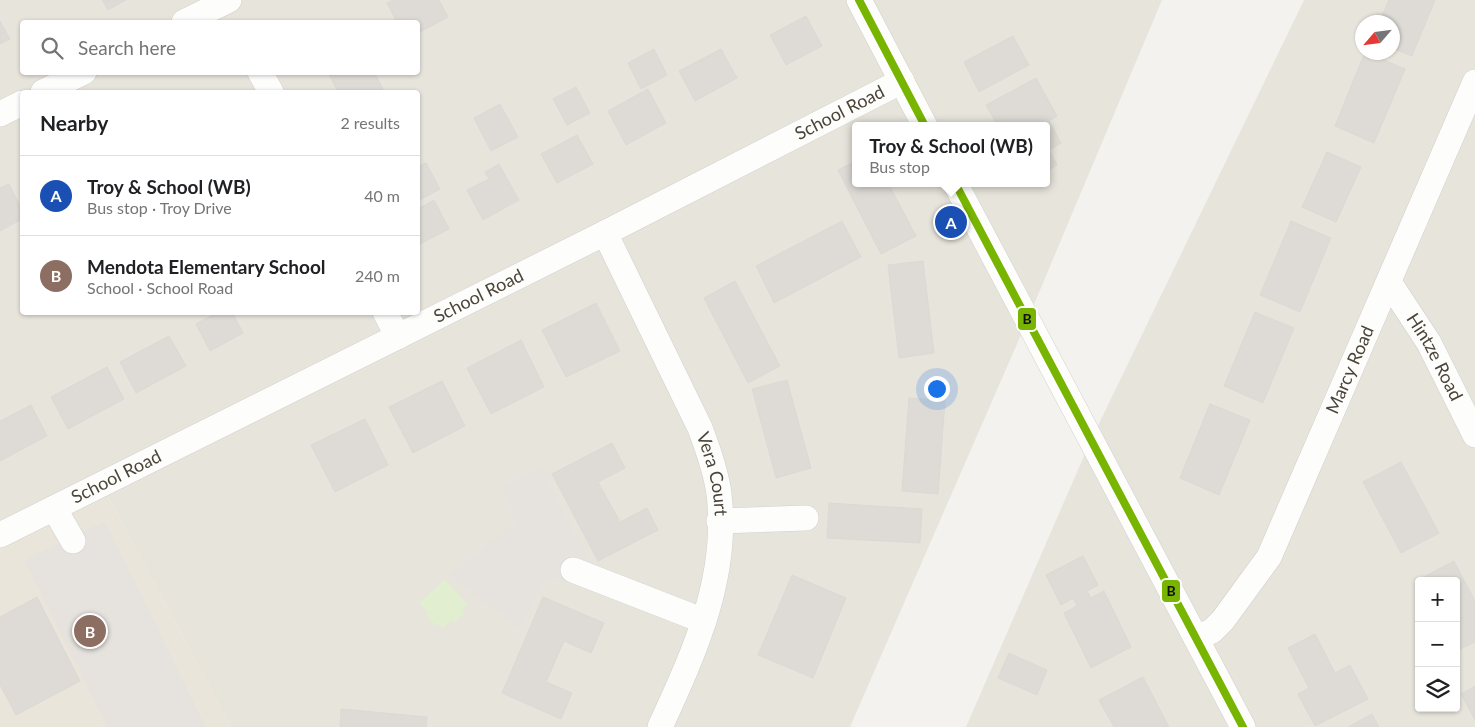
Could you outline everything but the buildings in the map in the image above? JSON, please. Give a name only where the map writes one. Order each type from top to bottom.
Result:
[{"type":"street","points":[[859,0],[923,122]]},
{"type":"street","points":[[189,20],[225,7]]},
{"type":"street","points":[[47,90],[78,75]]},
{"type":"street","points":[[262,75],[270,90]]},
{"type":"street","name":"School Road","points":[[0,535],[605,233],[902,81]]},
{"type":"street","name":"Marcy Road","points":[[1196,638],[1212,631],[1223,620],[1269,557],[1475,82]]},
{"type":"street","points":[[0,114],[20,104]]},
{"type":"street","points":[[957,187],[1243,727]]},
{"type":"street","name":"Vera Court","points":[[605,233],[700,428],[711,458],[719,494],[717,576],[704,621],[686,669],[660,727]]},
{"type":"street","name":"Hintze Road","points":[[1389,282],[1429,343],[1475,435]]},
{"type":"street","points":[[387,315],[398,337]]},
{"type":"street","points":[[54,508],[73,541]]},
{"type":"street","points":[[719,521],[806,518]]},
{"type":"street","points":[[573,570],[704,621]]},
{"type":"shaded area","points":[[0,0],[1162,0],[1027,321],[850,727],[231,727],[102,485],[0,535]]},
{"type":"shaded area","points":[[1304,0],[1475,0],[1475,727],[966,727],[1091,440]]},
{"type":"shaded area","points":[[541,466],[591,565],[562,579],[547,579],[542,585],[520,629],[449,575],[516,523],[503,486]]},
{"type":"shaded area","points":[[102,485],[231,727],[0,727],[0,535]]},
{"type":"shaded area","points":[[105,521],[204,727],[107,727],[25,560]]},
{"type":"green space","points":[[445,579],[468,605],[462,610],[464,613],[455,622],[452,620],[443,628],[438,624],[436,626],[426,615],[429,613],[419,603]]},
{"type":"transit line","name":"B","points":[[859,0],[923,122]]},
{"type":"transit line","name":"B","points":[[957,187],[1243,727]]},
{"type":"place","name":"Troy & School (WB)","points":[[951,222]]},
{"type":"place","name":"Mendota Elementary School","points":[[90,631]]}]
